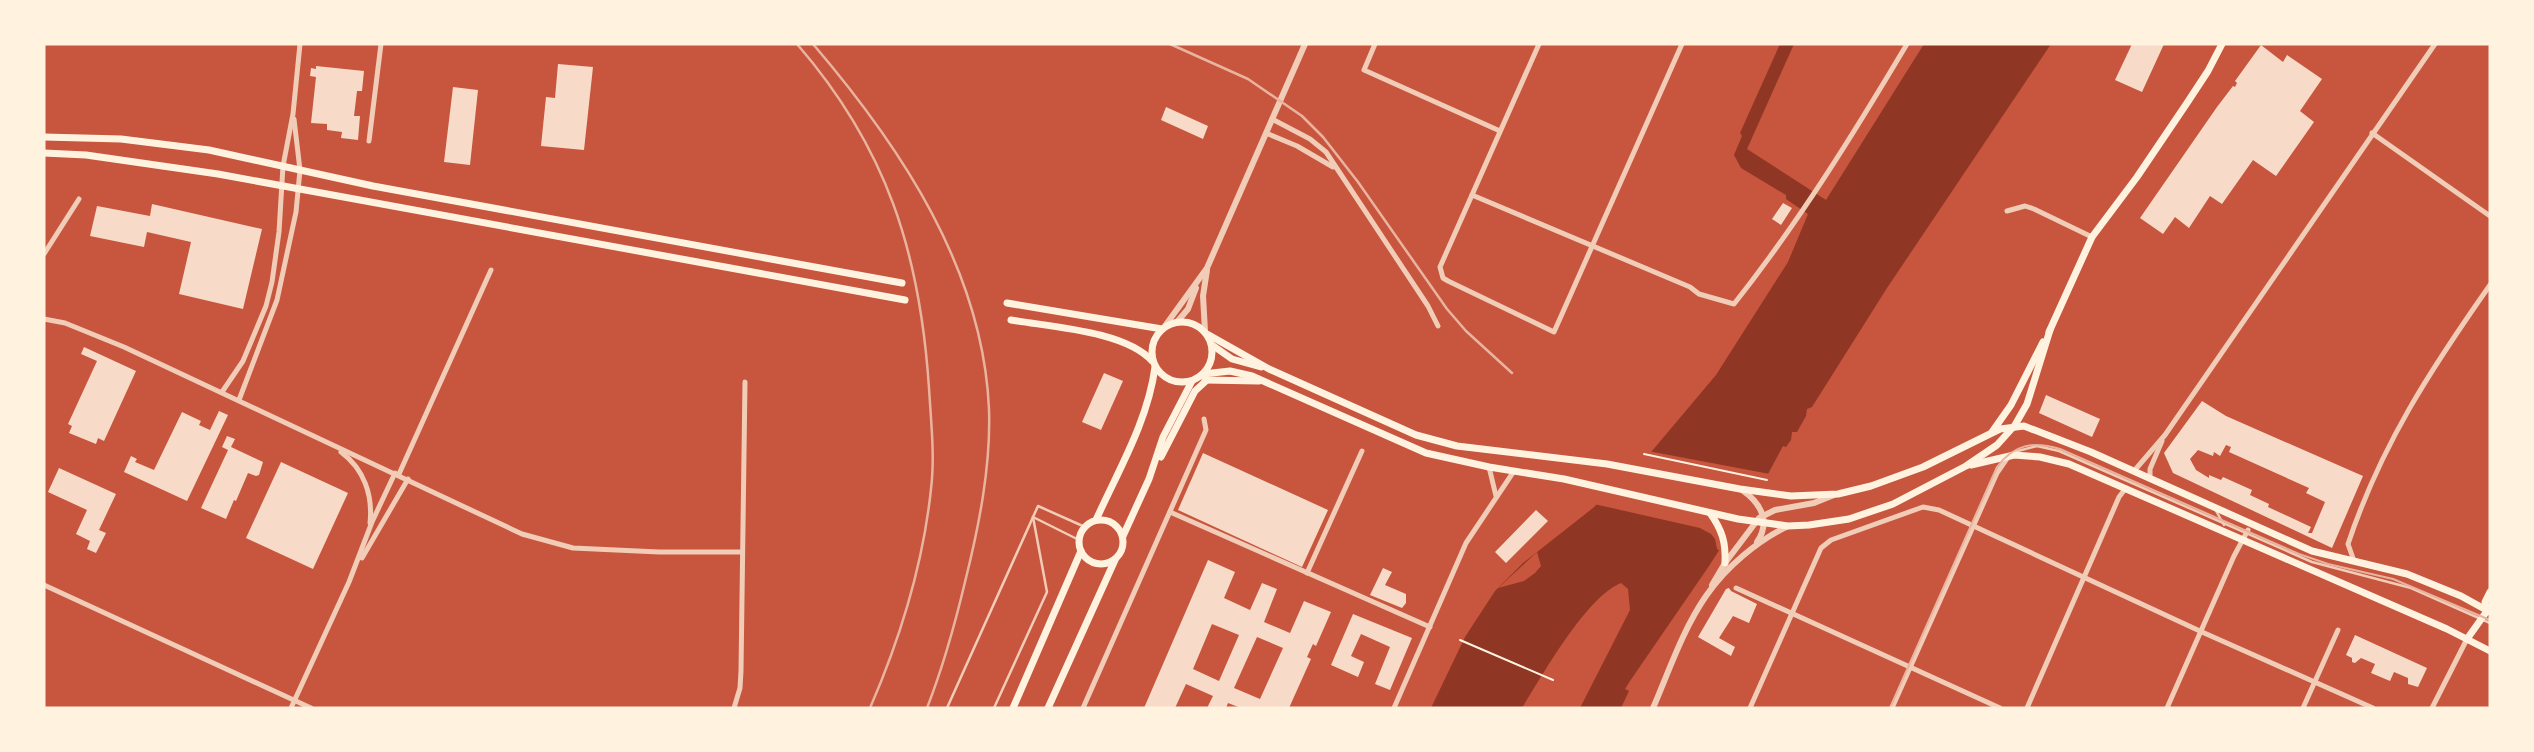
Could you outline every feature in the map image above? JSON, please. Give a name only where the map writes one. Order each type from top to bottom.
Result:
[{"type":"main road","points":[[1992,433],[2010,407],[2050,330],[2092,237],[2187,103],[2222,44]]},
{"type":"main road","points":[[44,137],[155,142],[209,150],[373,186],[902,284]]},
{"type":"main road","points":[[44,153],[86,155],[155,164],[905,300]]},
{"type":"main road","points":[[1007,303],[1164,328]]},
{"type":"main road","points":[[1011,320],[1123,341],[1141,350],[1171,380],[1200,378],[1264,381],[1426,453],[1609,489],[1709,513],[1755,522],[1764,519],[1788,526],[1849,519],[1880,510],[1966,466],[1997,445],[2015,425],[2027,404],[2050,330]]},
{"type":"main road","points":[[1115,560],[1102,564],[1090,561],[1081,551],[1079,540],[1085,527],[1096,520],[1151,394],[1155,365],[1153,345],[1164,328],[1177,322],[1192,323],[1269,369],[1416,435],[1436,441],[1631,467],[1788,496],[1838,494],[1871,486],[1923,467],[1992,433],[2015,425],[2024,426],[2134,471],[2322,555],[2407,574],[2461,596],[2489,611]]},
{"type":"main road","points":[[1149,479],[1163,437],[1212,358],[1212,345],[1206,332]]},
{"type":"main road","points":[[1212,345],[1232,359],[1269,369]]},
{"type":"main road","points":[[1048,708],[1122,549],[1123,536],[1149,479],[1200,378]]},
{"type":"main road","points":[[1966,466],[2009,456],[2057,460],[2245,534],[2490,651]]},
{"type":"main road","points":[[1709,513],[1720,528],[1725,544],[1725,563]]},
{"type":"main road","points":[[1096,520],[1113,523],[1123,536]]},
{"type":"main road","points":[[1013,708],[1081,551]]},
{"type":"main road","points":[[2489,611],[2485,602],[2490,592]]},
{"type":"main road","points":[[2467,639],[2489,611]]},
{"type":"street","points":[[222,392],[243,361],[266,306],[275,261],[282,166],[293,114],[300,44]]},
{"type":"street","points":[[369,141],[381,44]]},
{"type":"street","points":[[1164,328],[1207,268],[1305,44]]},
{"type":"street","points":[[1376,44],[1364,70],[1500,131]]},
{"type":"street","points":[[1539,44],[1440,267],[1443,278],[1555,332],[1682,44]]},
{"type":"street","points":[[1472,195],[1690,287],[1699,294],[1734,304],[1803,210],[1908,44]]},
{"type":"street","points":[[2134,471],[2165,435],[2435,44]]},
{"type":"street","points":[[239,400],[277,300],[298,190],[300,170],[293,114]]},
{"type":"street","points":[[1272,120],[1326,152],[1428,306],[1438,326]]},
{"type":"street","points":[[1266,133],[1307,151],[1335,168]]},
{"type":"street","points":[[2372,133],[2490,216]]},
{"type":"street","points":[[44,254],[79,199]]},
{"type":"street","points":[[2007,211],[2025,206],[2092,237]]},
{"type":"street","points":[[1206,332],[1203,296],[1207,268]]},
{"type":"street","points":[[291,708],[349,582],[369,531],[491,270]]},
{"type":"street","points":[[1177,322],[1188,309],[1198,282]]},
{"type":"street","points":[[2355,563],[2348,544],[2396,428],[2432,368],[2490,285]]},
{"type":"street","points":[[44,319],[65,323],[222,392],[522,534],[573,548],[742,552]]},
{"type":"street","points":[[734,708],[740,688],[741,671],[745,382]]},
{"type":"street","points":[[1083,708],[1206,430],[1205,419]]},
{"type":"street","points":[[2150,479],[2150,470],[2165,435]]},
{"type":"street","points":[[327,442],[355,463],[365,480],[371,500],[369,531]]},
{"type":"street","points":[[1307,573],[1362,451]]},
{"type":"street","points":[[1892,708],[1973,526],[2001,466],[2009,456]]},
{"type":"street","points":[[1489,467],[1496,496]]},
{"type":"street","points":[[1394,708],[1466,543],[1514,471]]},
{"type":"street","points":[[349,582],[408,479]]},
{"type":"street","points":[[2027,708],[2119,497],[2126,488]]},
{"type":"street","points":[[1706,596],[1754,547],[1761,536],[1764,519],[1754,500],[1740,489]]},
{"type":"street","points":[[1764,519],[1775,510],[1814,503],[1838,494]]},
{"type":"street","points":[[1750,708],[1817,554],[1826,544],[1923,507],[1939,510],[2373,708]]},
{"type":"street","points":[[1170,512],[1430,626]]},
{"type":"street","points":[[2167,708],[2245,534],[2243,519]]},
{"type":"street","points":[[1653,708],[1687,631],[1706,596],[1725,563],[1755,522]]},
{"type":"street","points":[[1754,547],[1788,526]]},
{"type":"street","points":[[2245,534],[2272,533]]},
{"type":"street","points":[[44,585],[311,708]]},
{"type":"street","points":[[1736,588],[2000,708]]},
{"type":"street","points":[[2303,708],[2338,630]]},
{"type":"street","points":[[2432,708],[2467,639]]},
{"type":"lane","points":[[2009,456],[2028,447],[2051,449],[2312,562],[2411,588],[2490,623]]},
{"type":"lane","points":[[947,708],[1038,506],[1085,527]]},
{"type":"lane","points":[[2213,506],[2224,524]]},
{"type":"lane","points":[[1032,517],[1079,540]]},
{"type":"lane","points":[[994,708],[1047,592],[1032,517]]},
{"type":"path","points":[[1644,454],[1767,480]]},
{"type":"path","points":[[1460,639],[1553,680]]},
{"type":"shaded area","points":[[1780,44],[1794,44],[1747,149],[1826,200],[1924,44],[2051,44],[1887,288],[1812,407],[1807,409],[1797,432],[1792,432],[1791,440],[1786,447],[1783,446],[1709,566],[1630,681],[1625,689],[1629,691],[1621,708],[1580,708],[1630,610],[1628,589],[1621,583],[1608,591],[1580,620],[1522,708],[1431,708],[1465,637],[1495,591],[1523,563],[1593,508],[1652,451],[1716,375],[1788,262],[1808,214],[1786,199],[1786,195],[1741,168],[1734,155],[1742,136],[1740,133]]},
{"type":"pier","points":[[1648,451],[1770,474],[1721,551],[1717,549],[1711,534],[1700,528],[1594,504]]},
{"type":"pier","points":[[1537,552],[1541,566],[1535,573],[1524,581],[1498,588]]},
{"type":"building","points":[[2132,44],[2164,44],[2142,92],[2115,80]]},
{"type":"building","points":[[2261,45],[2283,62],[2287,55],[2322,79],[2300,111],[2314,122],[2276,176],[2253,160],[2222,204],[2210,196],[2189,228],[2175,217],[2163,234],[2140,218],[2217,107],[2233,86],[2235,87],[2235,81]]},
{"type":"building","points":[[558,64],[593,67],[584,150],[541,146],[546,97],[555,98]]},
{"type":"building","points":[[316,66],[364,71],[362,91],[357,91],[354,116],[360,116],[358,140],[341,138],[342,132],[327,130],[327,124],[311,123],[316,77],[310,76],[311,68],[316,69]]},
{"type":"building","points":[[453,87],[478,90],[470,165],[444,162]]},
{"type":"building","points":[[1166,107],[1208,126],[1203,139],[1161,120]]},
{"type":"building","points":[[1783,203],[1792,208],[1781,225],[1772,219]]},
{"type":"building","points":[[152,204],[262,229],[243,309],[179,294],[191,242],[147,232],[144,247],[90,236],[97,206],[150,216]]},
{"type":"building","points":[[84,347],[136,371],[104,441],[98,438],[96,444],[69,433],[72,426],[68,424],[97,361],[81,354]]},
{"type":"building","points":[[1104,373],[1123,381],[1101,430],[1082,422]]},
{"type":"building","points":[[2046,395],[2100,419],[2092,437],[2039,413]]},
{"type":"building","points":[[2202,401],[2226,416],[2363,476],[2332,548],[2173,473],[2164,453]],"holes":[[[2226,445],[2231,447],[2229,452],[2309,488],[2306,493],[2325,502],[2312,533],[2308,533],[2311,527],[2268,507],[2269,504],[2250,495],[2252,490],[2223,477],[2221,480],[2209,475],[2209,478],[2196,470],[2190,459],[2198,450],[2213,456],[2214,452],[2220,456]]]},
{"type":"building","points":[[219,411],[228,415],[187,501],[124,472],[131,456],[137,459],[135,462],[154,470],[182,412],[201,421],[199,425],[210,430]]},
{"type":"building","points":[[227,436],[235,439],[231,447],[263,462],[259,475],[248,473],[226,519],[201,508],[228,450],[222,447]]},
{"type":"building","points":[[1203,453],[1328,510],[1302,567],[1178,510]]},
{"type":"building","points":[[281,462],[348,493],[313,569],[246,538]]},
{"type":"building","points":[[59,468],[116,494],[99,530],[106,533],[96,553],[87,549],[90,541],[76,534],[87,510],[48,492]]},
{"type":"building","points":[[1536,510],[1548,521],[1506,563],[1495,552]]},
{"type":"building","points":[[1208,560],[1235,572],[1224,598],[1250,610],[1262,583],[1277,589],[1264,622],[1290,633],[1304,601],[1331,612],[1316,646],[1313,644],[1307,657],[1311,659],[1289,708],[1241,708],[1228,703],[1226,708],[1207,708],[1213,696],[1186,684],[1175,708],[1144,708]],"holes":[[[1212,624],[1239,635],[1219,681],[1193,669]],[[1257,637],[1283,648],[1260,699],[1234,688]]]},
{"type":"building","points":[[1383,568],[1392,572],[1385,585],[1406,594],[1406,603],[1402,608],[1370,595]]},
{"type":"building","points":[[1729,588],[1757,604],[1749,623],[1733,616],[1719,638],[1735,647],[1731,656],[1698,637]]},
{"type":"building","points":[[1353,614],[1412,638],[1390,690],[1375,684],[1390,647],[1361,634],[1351,656],[1364,662],[1358,677],[1331,665]]},
{"type":"building","points":[[2355,635],[2427,668],[2418,687],[2408,684],[2408,678],[2394,672],[2390,681],[2371,673],[2375,664],[2361,658],[2355,663],[2352,662],[2352,658],[2346,655]]},
{"type":"tram line","points":[[1890,708],[1997,467],[2010,453],[2025,446],[2041,445],[2060,449],[2299,554],[2328,564],[2393,579],[2490,620]]},
{"type":"railway","points":[[797,44],[828,83],[876,163],[907,247],[924,339],[933,452],[927,517],[909,601],[870,708]]},
{"type":"railway","points":[[813,44],[877,125],[932,213],[954,260],[971,308],[983,358],[989,409],[983,496],[957,614],[927,708]]},
{"type":"railway","points":[[1170,44],[1248,79],[1302,116],[1323,137],[1358,182],[1447,309],[1466,331],[1512,373]]}]
